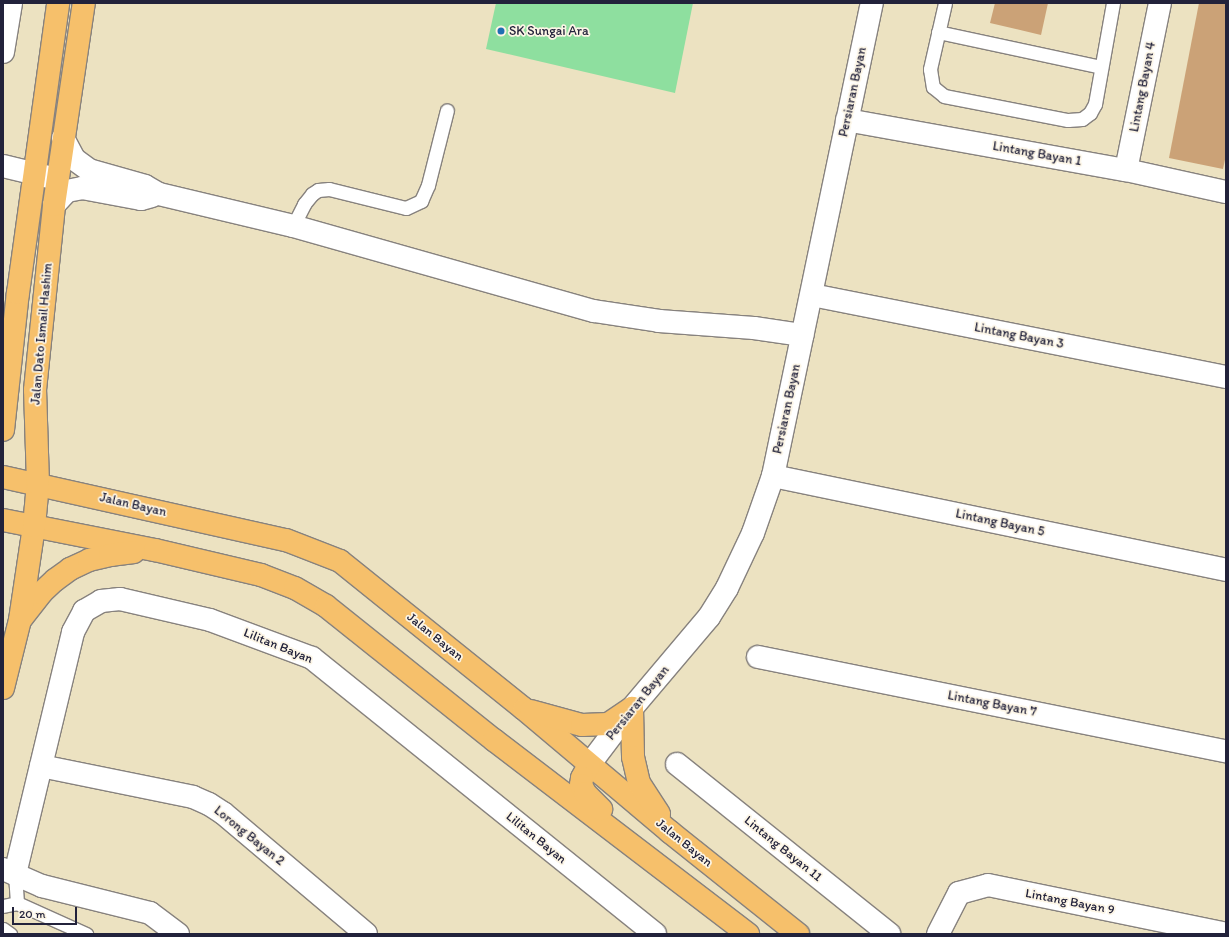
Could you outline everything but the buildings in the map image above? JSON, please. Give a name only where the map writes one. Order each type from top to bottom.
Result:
[{"type":"main road","name":"Jalan Dato Ismail Hashim","points":[[3,430],[4,400],[33,174],[58,3]]},
{"type":"main road","name":"Jalan Dato Ismail Hashim","points":[[3,688],[20,620],[34,526],[38,484],[35,390],[57,179],[84,3]]},
{"type":"main road","name":"Jalan Bayan","points":[[3,478],[38,484],[286,540],[340,561],[524,709],[670,832],[798,934]]},
{"type":"main road","points":[[3,520],[155,550],[262,574],[295,588],[326,606],[494,740],[748,934]]},
{"type":"main road","points":[[20,620],[41,593],[55,580],[89,560],[110,555],[155,550]]},
{"type":"main road","points":[[524,709],[582,725],[608,724],[632,708]]},
{"type":"main road","points":[[632,708],[632,757],[639,783],[670,832]]},
{"type":"main road","points":[[494,740],[534,757],[561,773],[577,773],[589,765]]},
{"type":"main road","points":[[589,765],[582,778],[581,785],[585,793],[649,858]]},
{"type":"street","points":[[3,52],[11,3]]},
{"type":"street","name":"Persiaran Bayan","points":[[589,765],[632,708],[709,617],[728,588],[754,534],[773,476],[872,3]]},
{"type":"street","name":"Lintang Bayan 4","points":[[1126,170],[1160,3]]},
{"type":"street","name":"Lintang Bayan 1","points":[[847,120],[1126,170],[1225,190]]},
{"type":"street","points":[[63,138],[74,159],[89,170],[145,186],[159,194],[293,226],[594,311],[659,321],[754,328],[802,335]]},
{"type":"street","points":[[3,166],[57,179]]},
{"type":"street","points":[[54,205],[67,191],[82,188],[141,199],[159,194]]},
{"type":"street","name":"Lintang Bayan 3","points":[[812,295],[1226,377]]},
{"type":"street","name":"Lintang Bayan 5","points":[[773,476],[1226,570]]},
{"type":"street","name":"Lilitan Bayan","points":[[9,871],[41,766],[73,632],[84,611],[101,601],[120,599],[210,620],[312,658],[655,934]]},
{"type":"street","name":"Lintang Bayan 7","points":[[758,657],[1226,751]]},
{"type":"street","name":"Lintang Bayan 11","points":[[677,764],[889,934]]},
{"type":"street","name":"Lorong Bayan 2","points":[[41,766],[193,797],[209,804],[223,813],[366,934]]},
{"type":"street","points":[[9,871],[42,886],[150,913],[178,934]]},
{"type":"street","name":"Lintang Bayan 9","points":[[938,934],[959,893],[988,886],[1226,934]]},
{"type":"lane","points":[[945,3],[930,78],[933,87],[944,96],[1068,120],[1082,119],[1090,113],[1095,104],[1113,3]]},
{"type":"lane","points":[[938,32],[1101,67]]},
{"type":"lane","points":[[293,226],[304,204],[312,194],[318,190],[329,189],[406,208],[421,201],[428,185],[447,110]]},
{"type":"lane","points":[[9,871],[17,903]]},
{"type":"lane","points":[[3,906],[17,903],[86,934]]},
{"type":"lane","points":[[3,929],[10,934]]},
{"type":"green space","points":[[496,3],[693,3],[675,93],[486,49]]},
{"type":"place","name":"SK Sungai Ara","points":[[501,31]]}]
